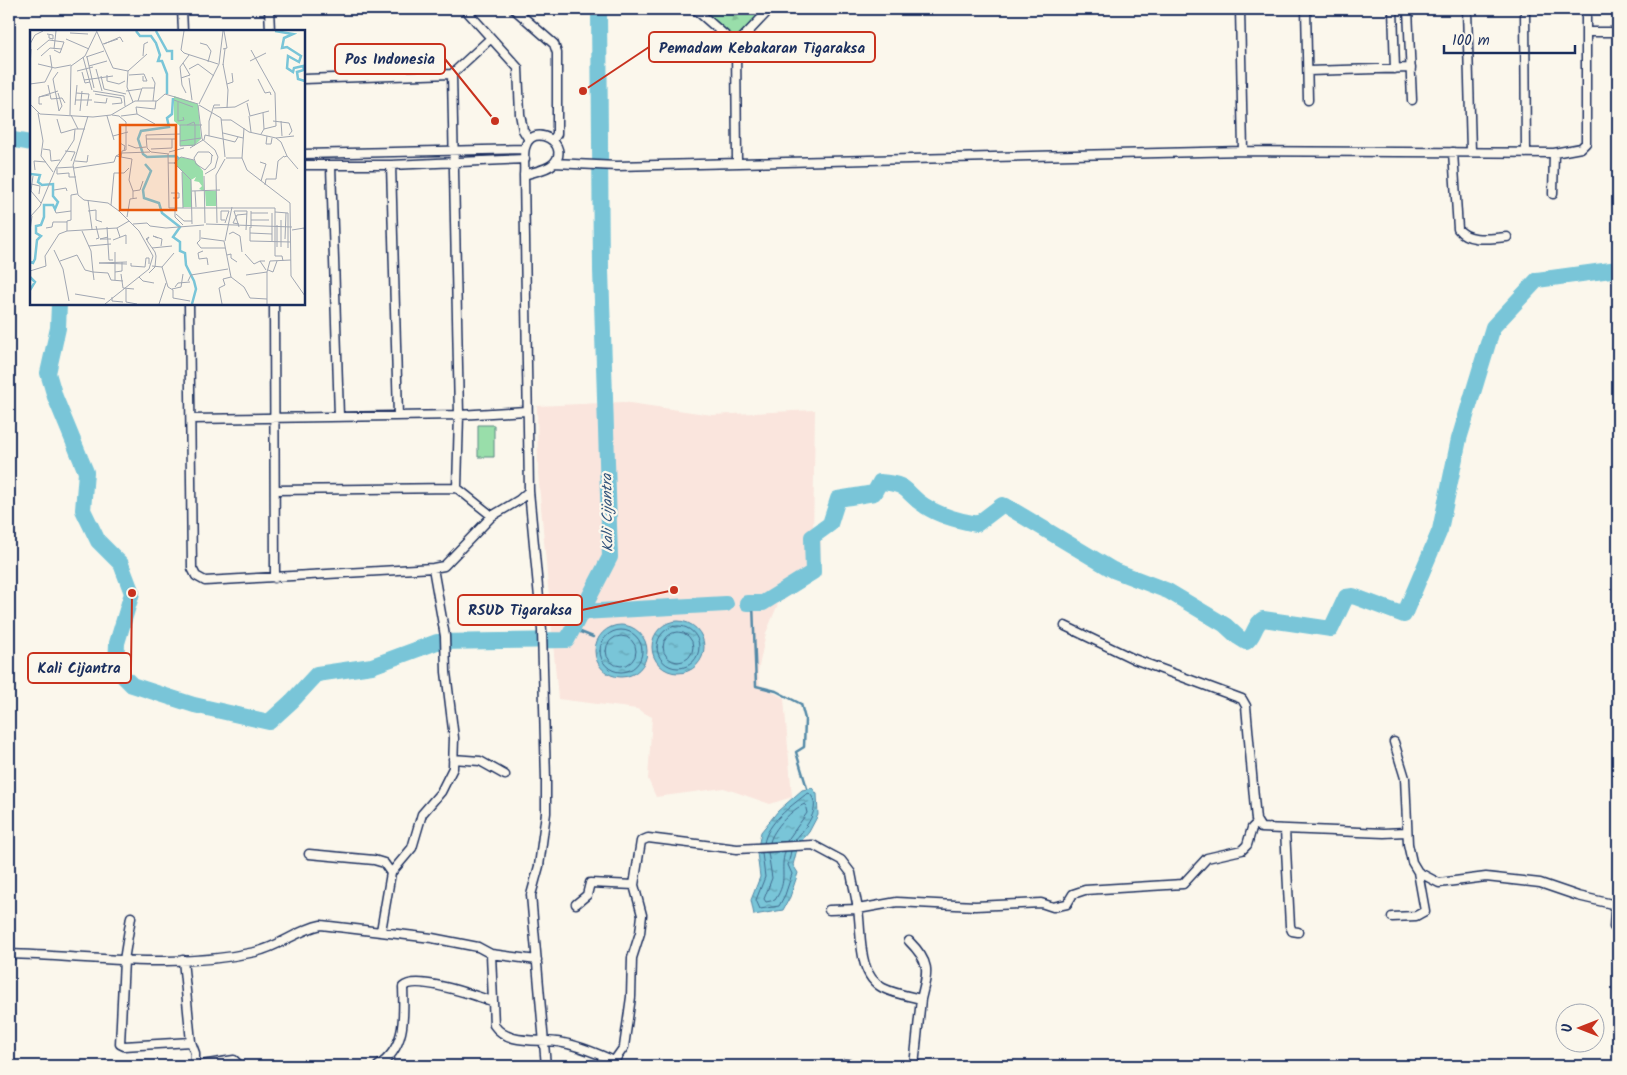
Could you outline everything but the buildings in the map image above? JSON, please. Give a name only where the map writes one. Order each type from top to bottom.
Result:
[{"type":"street","points":[[182,9],[183,30]]},
{"type":"street","points":[[269,9],[270,30]]},
{"type":"street","points":[[464,9],[518,68],[520,114],[523,130],[529,140]]},
{"type":"street","points":[[514,9],[554,44],[557,53],[557,134],[553,140]]},
{"type":"street","points":[[695,9],[736,45]]},
{"type":"street","points":[[737,162],[736,45],[770,9]]},
{"type":"street","points":[[1240,9],[1244,151]]},
{"type":"street","points":[[1306,9],[1308,100]]},
{"type":"street","points":[[1393,9],[1395,69]]},
{"type":"street","points":[[1408,9],[1412,100]]},
{"type":"street","points":[[1467,9],[1471,151]]},
{"type":"street","points":[[1525,9],[1526,153]]},
{"type":"street","points":[[554,163],[610,166],[1244,151],[1554,153],[1581,148],[1586,143],[1586,9]]},
{"type":"street","points":[[1587,32],[1618,32]]},
{"type":"street","points":[[305,79],[452,74],[490,39]]},
{"type":"street","points":[[1308,71],[1411,68]]},
{"type":"street","points":[[452,74],[459,415],[457,488]]},
{"type":"street","points":[[524,176],[538,169],[547,168],[554,163],[558,156],[558,147],[553,140],[545,135],[536,135],[529,140],[524,149],[525,159],[524,176],[526,411],[529,491],[535,573],[542,630],[546,813],[539,866],[531,894],[546,1066]]},
{"type":"street","points":[[305,154],[524,149]]},
{"type":"street","points":[[1453,152],[1458,228],[1463,235],[1473,238],[1507,237]]},
{"type":"street","points":[[1553,194],[1554,153]]},
{"type":"street","points":[[305,165],[391,165],[525,159]]},
{"type":"street","points":[[391,165],[398,416]]},
{"type":"street","points":[[331,166],[339,416]]},
{"type":"street","points":[[189,305],[192,568],[196,576],[205,581],[433,568],[448,563],[492,516],[519,500],[529,491]]},
{"type":"street","points":[[274,305],[275,578]]},
{"type":"street","points":[[191,419],[275,416],[459,415],[526,411]]},
{"type":"street","points":[[275,490],[457,488],[492,516]]},
{"type":"street","points":[[381,931],[391,873],[412,848],[422,814],[441,792],[449,778],[453,759],[454,738],[446,672],[445,636],[433,568]]},
{"type":"street","points":[[829,910],[858,909],[897,902],[975,906],[1041,903],[1053,907],[1062,906],[1067,904],[1073,894],[1085,890],[1183,884],[1190,879],[1201,863],[1207,858],[1242,850],[1247,845],[1252,828],[1256,823],[1246,706],[1242,699],[1134,659],[1065,626]]},
{"type":"street","points":[[1392,917],[1416,916],[1425,911],[1418,872],[1412,862],[1406,832],[1405,778],[1394,742]]},
{"type":"street","points":[[453,759],[480,762],[505,775]]},
{"type":"street","points":[[1256,823],[1264,829],[1384,834],[1406,832]]},
{"type":"street","points":[[1286,830],[1290,926],[1292,931],[1298,932]]},
{"type":"street","points":[[491,954],[494,1025],[500,1033],[522,1040],[564,1043],[594,1052],[613,1064],[624,1047],[631,998],[632,958],[640,933],[642,915],[634,885],[641,842],[648,838],[737,849],[813,845],[841,860],[851,873],[858,909],[865,966],[870,976],[882,988],[921,999]]},
{"type":"street","points":[[309,854],[374,860],[384,863],[391,873]]},
{"type":"street","points":[[1418,872],[1439,883],[1486,877],[1540,883],[1578,896],[1612,904],[1616,903],[1614,927],[1618,929]]},
{"type":"street","points":[[576,904],[587,895],[590,883],[634,885]]},
{"type":"street","points":[[131,917],[124,960],[120,1044],[124,1046],[191,1042]]},
{"type":"street","points":[[9,954],[144,962],[184,960],[256,952],[288,941],[311,927],[321,925],[441,940],[478,947],[491,954],[537,960]]},
{"type":"street","points":[[909,942],[921,953],[928,972],[921,999],[914,1066]]},
{"type":"street","points":[[184,960],[191,1042],[195,1053],[195,1066],[234,1060],[240,1066]]},
{"type":"street","points":[[378,1066],[391,1056],[400,1039],[404,1020],[403,987],[410,982],[438,986],[492,1001]]},
{"type":"street","points":[[845,1064],[879,1066]]},
{"type":"shaded area","points":[[623,402],[712,415],[815,410],[813,540],[821,540],[821,575],[778,604],[766,633],[758,671],[760,685],[784,698],[792,797],[770,804],[724,788],[656,797],[648,779],[652,717],[637,709],[558,699],[538,473],[537,406]]},
{"type":"green space","points":[[695,9],[770,9],[736,45]]},
{"type":"green space","points":[[478,425],[494,425],[494,457],[478,457]]},
{"type":"water","points":[[673,621],[683,621],[697,628],[704,642],[704,652],[697,666],[683,673],[673,673],[663,669],[656,662],[652,652],[652,642],[656,632],[663,625]]},
{"type":"water","points":[[616,625],[626,625],[640,632],[647,646],[647,656],[640,670],[626,677],[616,677],[606,673],[599,666],[595,656],[595,646],[599,636],[606,629]]},
{"type":"water","points":[[812,788],[817,794],[818,815],[809,832],[798,845],[793,865],[798,873],[790,897],[783,910],[754,915],[751,900],[760,877],[757,853],[761,832],[778,811],[802,790]]},
{"type":"waterway","name":"Kali Cijantra","points":[[59,305],[58,328],[48,373],[55,397],[86,472],[83,510],[98,541],[121,564],[132,593],[117,643],[116,669],[132,685],[194,705],[269,722],[317,674],[372,666],[437,642],[567,640],[610,557],[601,270],[599,9]]},
{"type":"waterway","name":"Kali Cijantra","points":[[9,139],[30,143]]},
{"type":"waterway","points":[[747,603],[763,603],[813,572],[812,537],[830,524],[838,499],[874,493],[880,482],[902,487],[918,501],[937,513],[970,523],[977,524],[1002,505],[1006,506],[1113,570],[1168,591],[1225,625],[1246,642],[1263,619],[1331,629],[1346,597],[1353,596],[1404,615],[1440,530],[1459,439],[1493,327],[1537,280],[1618,269]]},
{"type":"waterway","points":[[753,603],[756,686],[776,691],[801,704],[805,719],[804,747],[796,752],[807,788]]},
{"type":"waterway","points":[[582,612],[726,604]]},
{"type":"waterway","points":[[573,629],[593,637]]},
{"type":"place","name":"Pemadam Kebakaran Tigaraksa","points":[[583,91]]},
{"type":"place","name":"Pos Indonesia","points":[[495,121]]},
{"type":"place","name":"RSUD Tigaraksa","points":[[674,590]]},
{"type":"place","name":"Kali Cijantra","points":[[132,593]]}]
